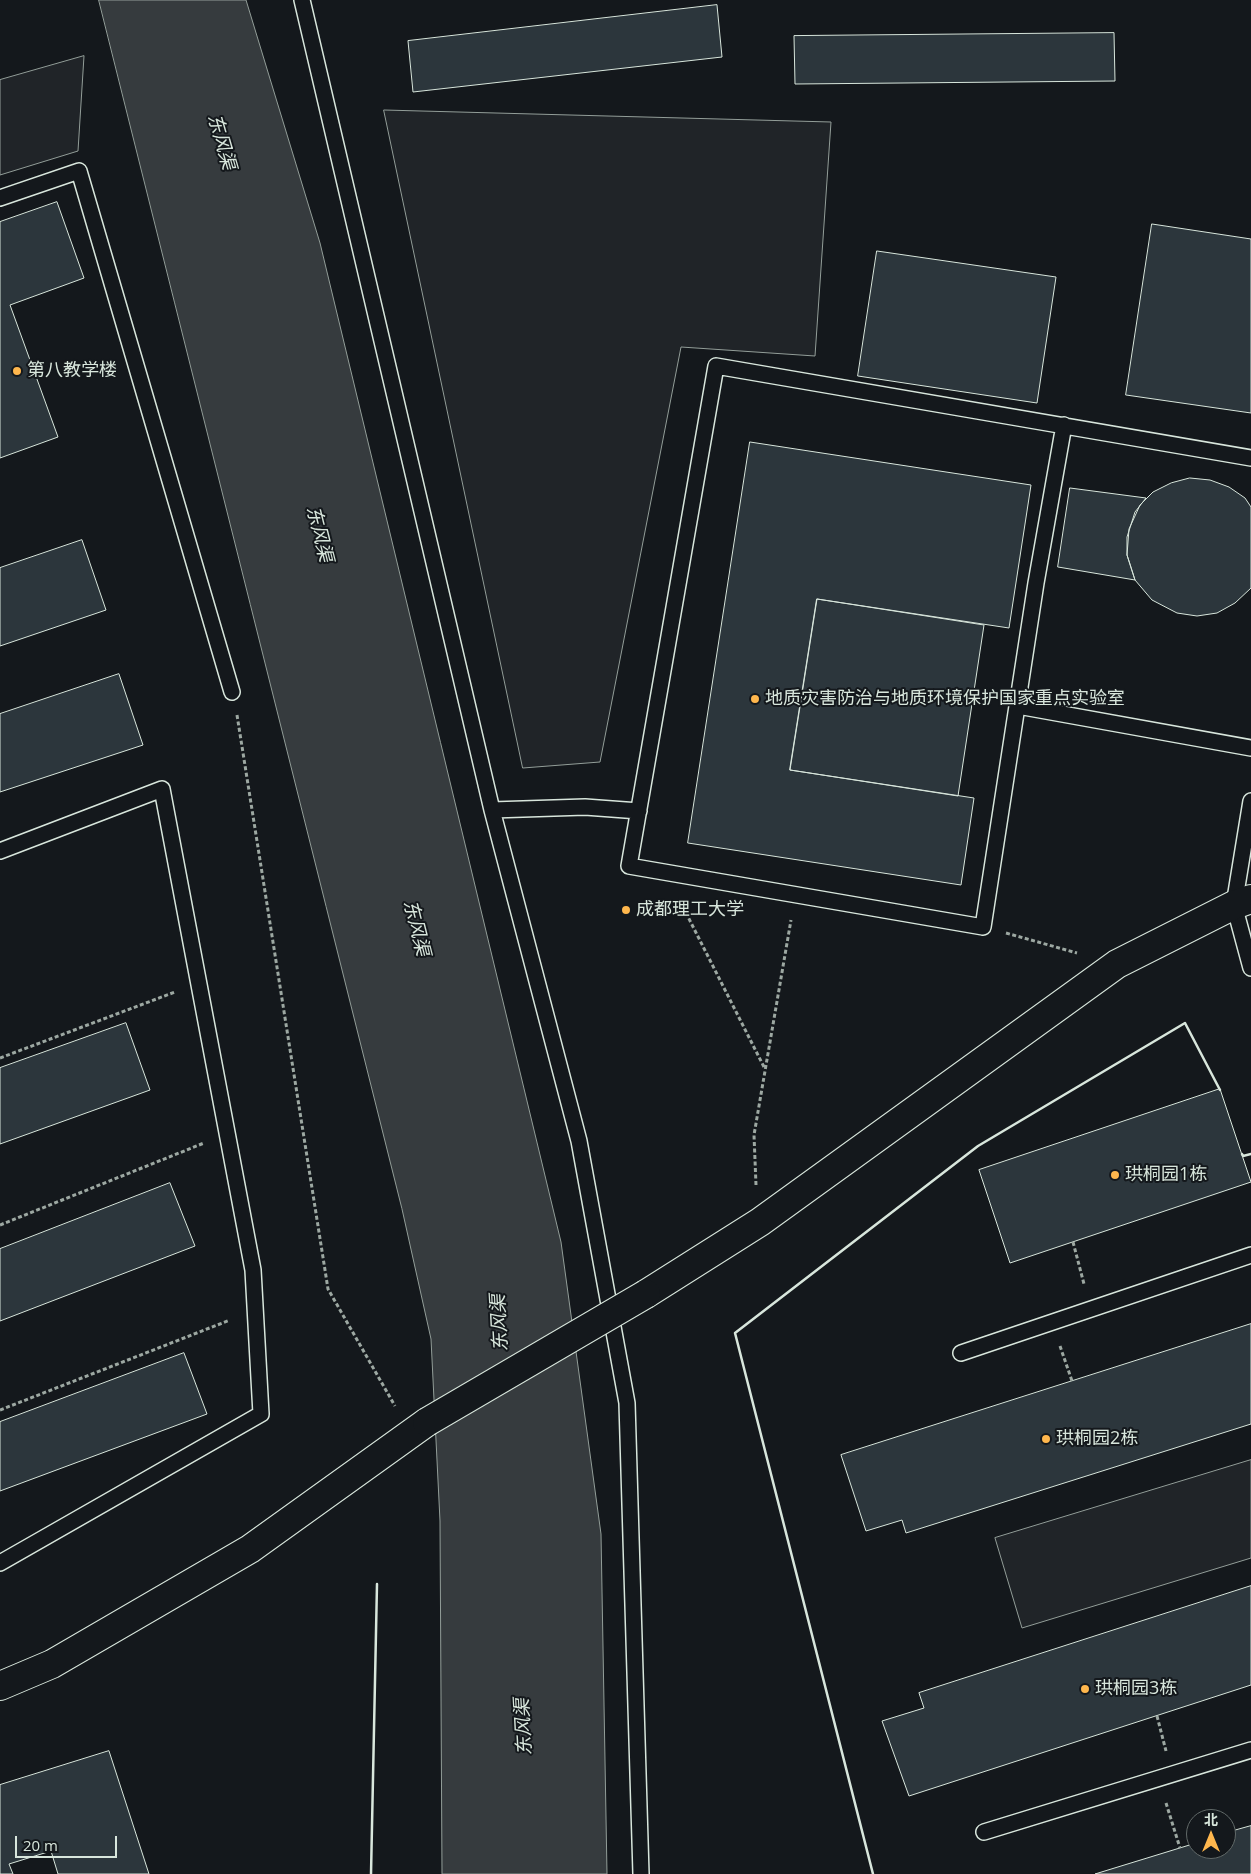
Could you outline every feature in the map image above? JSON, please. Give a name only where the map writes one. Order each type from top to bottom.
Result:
[{"type":"street","points":[[0,1686],[52,1664],[250,1549],[419,1427],[646,1294],[760,1222],[1117,964],[1243,902]]},
{"type":"lane","points":[[302,0],[492,810],[579,1141],[627,1403],[641,1874]]},
{"type":"lane","points":[[0,198],[80,171],[232,692]]},
{"type":"lane","points":[[1064,425],[983,927],[629,866],[716,366],[1064,425],[1251,458]]},
{"type":"lane","points":[[1018,706],[1251,748]]},
{"type":"lane","points":[[0,851],[162,789],[253,1270],[261,1414],[0,1563]]},
{"type":"lane","points":[[1251,801],[1243,902],[1251,968]]},
{"type":"lane","points":[[492,810],[585,807],[639,810]]},
{"type":"lane","points":[[961,1353],[1251,1254]]},
{"type":"lane","points":[[984,1832],[1251,1750]]},
{"type":"path","points":[[240,729],[328,1289],[419,1427]]},
{"type":"path","points":[[664,872],[765,1068]]},
{"type":"path","points":[[760,1222],[754,1134],[796,894]]},
{"type":"path","points":[[983,927],[1117,964]]},
{"type":"path","points":[[0,1058],[199,983]]},
{"type":"path","points":[[0,1225],[227,1133]]},
{"type":"path","points":[[1073,1242],[1091,1309]]},
{"type":"path","points":[[0,1410],[255,1310]]},
{"type":"path","points":[[1052,1322],[1072,1381]]},
{"type":"path","points":[[1157,1716],[1180,1848]]},
{"type":"shaded area","points":[[84,56],[78,151],[0,175],[0,80]]},
{"type":"shaded area","points":[[384,110],[831,122],[815,356],[681,347],[600,762],[523,768]]},
{"type":"shaded area","points":[[1251,1460],[1251,1558],[1022,1628],[995,1538]]},
{"type":"water","name":"东风渠","points":[[99,0],[246,0],[320,243],[561,1242],[601,1534],[607,1874],[442,1874],[440,1521],[431,1339],[402,1209]]},
{"type":"building","points":[[717,5],[722,57],[413,92],[408,41]]},
{"type":"building","points":[[1114,33],[1115,81],[795,84],[794,36]]},
{"type":"building","name":"第八教学楼","points":[[57,202],[84,278],[10,305],[58,437],[0,458],[0,222]]},
{"type":"building","points":[[1152,224],[1251,239],[1251,413],[1126,395]]},
{"type":"building","points":[[877,251],[1056,277],[1037,403],[858,376]]},
{"type":"building","name":"地质灾害防治与地质环境保护国家重点实验室","points":[[750,442],[1031,485],[1009,628],[817,599],[790,770],[974,798],[961,885],[688,843]]},
{"type":"building","points":[[1190,478],[1210,480],[1229,487],[1245,498],[1251,507],[1251,588],[1235,603],[1217,613],[1197,616],[1177,613],[1152,600],[1135,580],[1127,555],[1129,529],[1140,505],[1153,492],[1171,483]]},
{"type":"building","points":[[1070,488],[1146,498],[1135,512],[1127,537],[1127,555],[1135,580],[1058,567]]},
{"type":"building","points":[[82,540],[106,610],[0,646],[0,568]]},
{"type":"building","points":[[817,599],[984,625],[958,796],[790,770]]},
{"type":"building","points":[[119,674],[143,745],[0,792],[0,714]]},
{"type":"building","points":[[126,1023],[150,1090],[0,1144],[0,1068]]},
{"type":"building","name":"珙桐园1栋","points":[[1220,1089],[1251,1182],[1010,1263],[979,1170]]},
{"type":"building","points":[[170,1183],[195,1246],[0,1321],[0,1249]]},
{"type":"building","name":"珙桐园2栋","points":[[1251,1324],[1251,1424],[906,1533],[902,1520],[866,1531],[841,1455]]},
{"type":"building","points":[[184,1353],[207,1414],[0,1491],[0,1422]]},
{"type":"building","name":"珙桐园3栋","points":[[1251,1586],[1251,1685],[909,1796],[882,1721],[924,1708],[919,1693]]},
{"type":"building","points":[[109,1751],[149,1874],[58,1874],[51,1851],[9,1864],[13,1874],[0,1874],[0,1785]]},
{"type":"building","points":[[1251,1826],[1251,1874],[1095,1874],[1186,1846],[1186,1859],[1236,1859],[1236,1830]]},
{"type":"wall","points":[[873,1874],[735,1333],[978,1146],[1185,1023],[1220,1090]]},
{"type":"wall","points":[[1242,1154],[1243,1156],[1251,1154]]},
{"type":"wall","points":[[371,1874],[377,1584]]},
{"type":"place","name":"第八教学楼","points":[[17,371]]},
{"type":"place","name":"地质灾害防治与地质环境保护国家重点实验室","points":[[755,699]]},
{"type":"place","name":"成都理工大学","points":[[626,910]]},
{"type":"place","name":"珙桐园1栋","points":[[1115,1175]]},
{"type":"place","name":"珙桐园2栋","points":[[1046,1439]]},
{"type":"place","name":"珙桐园3栋","points":[[1085,1689]]}]
